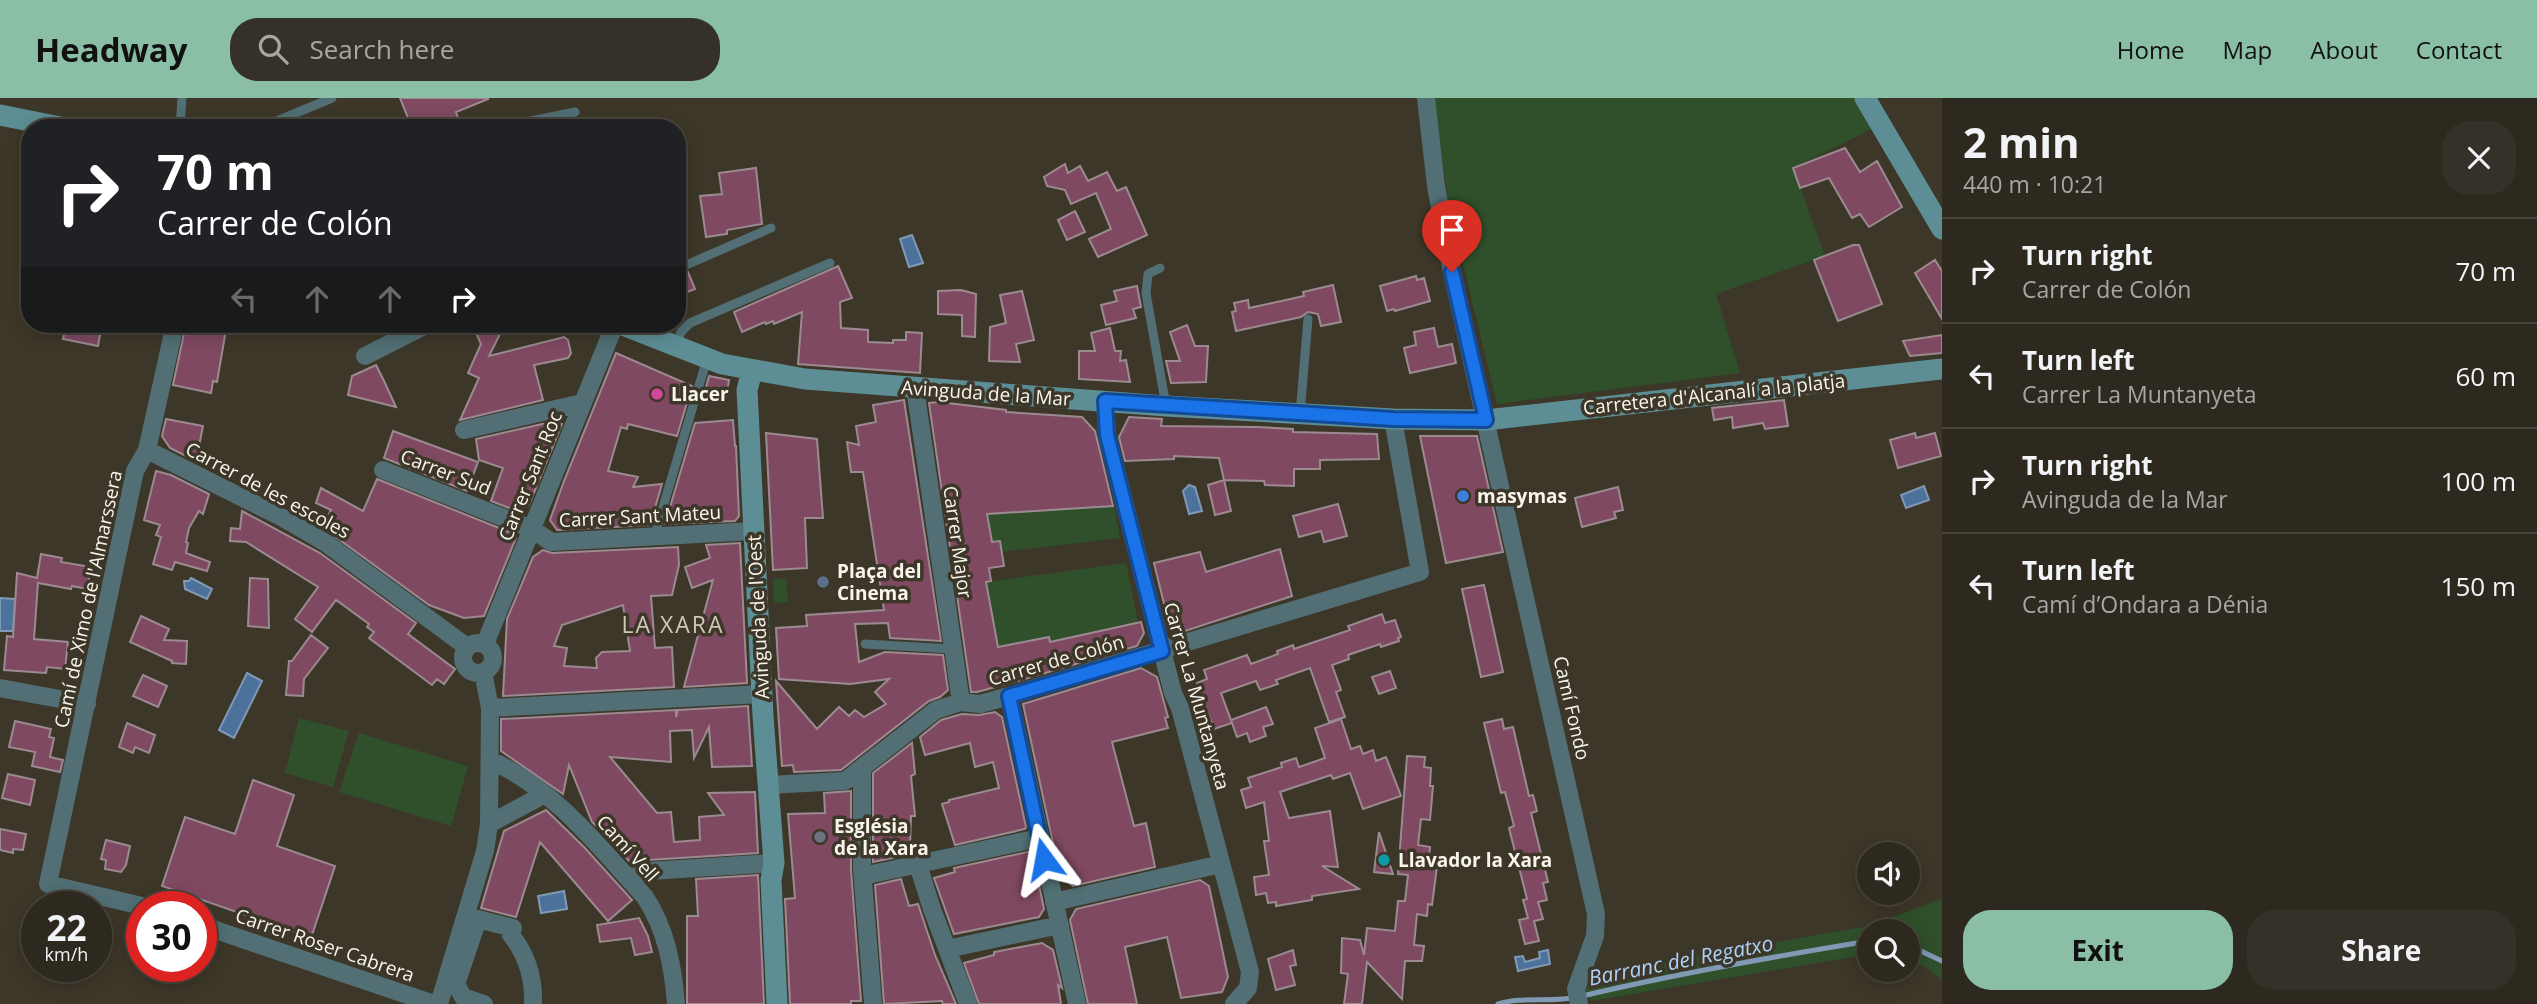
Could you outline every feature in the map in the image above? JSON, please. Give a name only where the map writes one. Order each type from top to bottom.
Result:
[{"type":"main road","points":[[1865,98],[1942,229]]},
{"type":"main road","points":[[1921,194],[1942,213]]},
{"type":"main road","name":"Avinguda de la Mar","points":[[643,333],[707,359],[752,371],[805,379],[1166,406],[1393,419],[1486,420]]},
{"type":"main road","name":"Carretera d'Alcanalí a la platja","points":[[1486,420],[1942,369]]},
{"type":"main road","name":"Avinguda de l'Oest","points":[[752,371],[747,390],[762,695],[774,863],[771,880],[777,1004]]},
{"type":"street","name":"Camí Fondo","points":[[1426,98],[1436,186],[1452,272],[1596,914],[1595,936],[1576,989],[1579,1004]]},
{"type":"street","name":"Camí de Ximo de l'Almarssera","points":[[126,902],[48,884],[135,471],[147,450],[172,333]]},
{"type":"street","points":[[365,356],[410,333]]},
{"type":"street","name":"Carrer Sant Roc","points":[[485,644],[611,333]]},
{"type":"street","name":"Carrer Major","points":[[915,388],[961,702]]},
{"type":"street","name":"Carrer La Muntanyeta","points":[[1105,401],[1107,435],[1173,693],[1180,708],[1250,972],[1248,988],[1237,1001]]},
{"type":"street","points":[[464,430],[582,403]]},
{"type":"street","name":"Carrer de Colón","points":[[768,785],[845,780],[931,713],[961,702],[981,704],[1420,572],[1393,419]]},
{"type":"street","name":"Carrer de les escoles","points":[[147,450],[283,518],[326,543],[467,647]]},
{"type":"street","name":"Carrer Sud","points":[[383,470],[532,528]]},
{"type":"street","name":"Carrer Sant Mateu","points":[[532,528],[551,542],[754,531]]},
{"type":"street","points":[[475,642],[485,644],[494,656],[491,666],[484,672],[473,672],[465,666],[463,657],[467,647],[475,642]]},
{"type":"street","points":[[437,1004],[482,861],[489,824],[490,708],[484,672]]},
{"type":"street","points":[[0,688],[87,704]]},
{"type":"street","points":[[490,708],[762,695]]},
{"type":"street","points":[[1009,696],[1077,1004]]},
{"type":"street","name":"Camí Vell","points":[[490,760],[512,771],[545,794],[575,820],[629,878],[653,909],[669,953],[676,1004]]},
{"type":"street","points":[[862,769],[863,876],[873,1004]]},
{"type":"street","points":[[489,824],[545,794]]},
{"type":"street","points":[[863,876],[1039,838]]},
{"type":"street","points":[[635,874],[774,863]]},
{"type":"street","points":[[1054,902],[1221,864]]},
{"type":"street","points":[[918,865],[968,1004]]},
{"type":"street","points":[[484,1004],[463,998],[456,984],[478,919],[513,928],[511,935],[521,948],[530,970],[533,1004]]},
{"type":"street","points":[[947,949],[1060,925]]},
{"type":"street","name":"Carrer Roser Cabrera","points":[[217,930],[437,1004]]},
{"type":"lane","points":[[181,119],[182,98]]},
{"type":"lane","points":[[282,119],[332,98]]},
{"type":"lane","points":[[540,119],[575,112]]},
{"type":"lane","points":[[686,265],[771,228]]},
{"type":"lane","points":[[686,327],[830,263]]},
{"type":"lane","points":[[1160,268],[1148,274],[1146,293],[1166,406]]},
{"type":"lane","points":[[1300,414],[1308,319]]},
{"type":"lane","points":[[676,346],[681,333]]},
{"type":"lane","points":[[654,537],[707,359]]},
{"type":"lane","points":[[865,644],[953,649]]},
{"type":"green space","points":[[1433,98],[1856,98],[1874,128],[1793,168],[1825,256],[1716,294],[1740,373],[1497,404],[1450,210]]},
{"type":"green space","points":[[1114,506],[1120,538],[1002,552],[992,542],[986,514]]},
{"type":"green space","points":[[1126,563],[1138,623],[1050,642],[1049,637],[998,647],[972,584]]},
{"type":"green space","points":[[786,578],[788,602],[774,603],[773,579]]},
{"type":"green space","points":[[299,718],[349,731],[333,787],[285,773]]},
{"type":"green space","points":[[359,733],[468,766],[451,826],[339,792]]},
{"type":"green space","points":[[1942,899],[1942,980],[1920,965],[1920,919],[1887,919]]},
{"type":"green space","points":[[1857,928],[1857,956],[1591,1001],[1584,985],[1586,975]]},
{"type":"water","points":[[912,235],[923,263],[909,267],[900,239]]},
{"type":"water","points":[[1189,485],[1195,487],[1202,511],[1189,514],[1183,491]]},
{"type":"water","points":[[1924,486],[1929,500],[1906,508],[1901,495]]},
{"type":"water","points":[[191,578],[212,589],[207,599],[185,589],[184,581]]},
{"type":"water","points":[[0,598],[15,599],[13,631],[0,631]]},
{"type":"water","points":[[247,673],[262,681],[234,738],[219,730]]},
{"type":"water","points":[[564,891],[567,909],[541,913],[538,896]]},
{"type":"water","points":[[1548,950],[1550,964],[1518,971],[1515,957],[1523,956],[1525,962],[1540,958],[1539,952]]},
{"type":"building","points":[[400,98],[488,98],[456,112],[458,118],[456,119],[408,119]]},
{"type":"building","points":[[1845,148],[1860,172],[1877,161],[1902,207],[1869,227],[1860,214],[1852,218],[1829,178],[1800,188],[1793,168]]},
{"type":"building","points":[[1065,164],[1068,173],[1080,166],[1088,181],[1107,172],[1117,191],[1126,187],[1147,235],[1098,257],[1089,239],[1111,229],[1096,193],[1071,204],[1065,190],[1047,186],[1044,177]]},
{"type":"building","points":[[756,168],[762,224],[706,237],[700,196],[722,194],[719,173]]},
{"type":"building","points":[[1075,211],[1085,232],[1067,240],[1058,220]]},
{"type":"building","points":[[1859,245],[1882,304],[1838,321],[1814,260]]},
{"type":"building","points":[[1935,260],[1942,271],[1942,319],[1915,273]]},
{"type":"building","points":[[838,266],[852,298],[840,302],[841,328],[868,330],[868,342],[893,343],[893,340],[906,340],[906,332],[922,333],[920,373],[798,364],[802,312],[774,324],[773,321],[766,324],[765,322],[742,332],[734,312]]},
{"type":"building","points":[[688,272],[695,289],[686,292]]},
{"type":"building","points":[[1416,276],[1417,280],[1424,278],[1430,301],[1387,311],[1380,286]]},
{"type":"building","points":[[1333,285],[1341,322],[1321,326],[1318,314],[1308,312],[1301,317],[1236,331],[1232,312],[1236,311],[1234,303],[1248,300],[1249,308],[1304,296],[1303,292]]},
{"type":"building","points":[[1137,286],[1141,307],[1133,309],[1136,318],[1106,325],[1101,305],[1117,301],[1114,291]]},
{"type":"building","points":[[961,290],[976,294],[975,337],[962,336],[962,315],[938,314],[938,291]]},
{"type":"building","points":[[1022,291],[1034,340],[1016,344],[1020,362],[989,361],[990,327],[1006,323],[1000,295]]},
{"type":"building","points":[[1187,325],[1195,346],[1208,346],[1206,382],[1171,383],[1166,361],[1180,361],[1170,332]]},
{"type":"building","points":[[1110,328],[1115,351],[1121,351],[1120,361],[1126,360],[1130,382],[1079,379],[1079,351],[1095,351],[1091,333]]},
{"type":"building","points":[[1434,328],[1438,347],[1452,344],[1456,363],[1410,373],[1404,348],[1416,345],[1414,332]]},
{"type":"building","points":[[64,333],[100,333],[98,346],[63,339]]},
{"type":"building","points":[[184,333],[225,333],[217,382],[213,381],[211,393],[173,385]]},
{"type":"building","points":[[476,333],[500,333],[489,356],[564,337],[568,340],[571,353],[568,358],[534,365],[543,400],[460,420],[479,378],[468,373],[481,344]]},
{"type":"building","points":[[1942,335],[1942,353],[1910,356],[1903,341]]},
{"type":"building","points":[[616,353],[692,386],[677,436],[628,424],[627,429],[621,427],[608,471],[638,477],[633,487],[662,484],[650,525],[557,530],[550,520]]},
{"type":"building","points":[[376,365],[396,407],[348,395],[352,376]]},
{"type":"building","points":[[709,376],[729,380],[726,399],[704,395]]},
{"type":"building","points":[[904,400],[941,641],[890,638],[888,623],[855,624],[859,662],[885,652],[943,655],[948,690],[929,701],[841,770],[794,772],[793,765],[782,766],[776,681],[817,729],[839,707],[849,716],[855,710],[864,717],[886,704],[875,692],[889,679],[850,684],[779,679],[776,628],[807,626],[806,615],[884,610],[863,472],[851,472],[847,442],[859,445],[856,426],[876,422],[873,405]]},
{"type":"building","points":[[1784,400],[1788,426],[1765,429],[1763,423],[1733,428],[1732,417],[1714,420],[1712,408]]},
{"type":"building","points":[[939,402],[1006,412],[1082,417],[1095,431],[1113,506],[987,514],[992,542],[1000,541],[1004,566],[989,568],[991,581],[986,582],[998,647],[1049,637],[1050,642],[1141,622],[1144,633],[1137,646],[971,692],[929,403]]},
{"type":"building","points":[[1129,417],[1162,419],[1161,426],[1257,427],[1293,429],[1293,432],[1377,434],[1379,459],[1320,460],[1320,469],[1294,469],[1294,486],[1265,485],[1264,481],[1224,480],[1219,458],[1174,456],[1174,459],[1125,461],[1119,437]]},
{"type":"building","points":[[166,419],[203,426],[196,461],[170,448],[162,436]]},
{"type":"building","points":[[733,420],[739,516],[735,521],[665,524],[695,423]]},
{"type":"building","points":[[555,421],[562,424],[529,505],[517,511],[491,501],[503,468],[479,460],[476,439]]},
{"type":"building","points":[[393,431],[478,462],[467,491],[384,458]]},
{"type":"building","points":[[766,433],[817,439],[823,518],[805,518],[807,568],[773,570]]},
{"type":"building","points":[[1915,433],[1916,438],[1935,433],[1941,456],[1898,468],[1890,440]]},
{"type":"building","name":"masymas","points":[[1420,436],[1477,436],[1503,552],[1446,563]]},
{"type":"building","points":[[156,471],[171,475],[209,494],[203,514],[199,511],[189,528],[186,542],[186,553],[210,562],[207,571],[175,562],[172,570],[153,564],[161,537],[156,535],[160,525],[144,520]]},
{"type":"building","points":[[377,479],[514,534],[516,538],[484,616],[464,618],[429,605],[322,527],[331,510],[316,503],[321,488],[363,511]]},
{"type":"building","points":[[1224,480],[1231,511],[1215,515],[1208,485]]},
{"type":"building","points":[[1618,487],[1623,510],[1614,512],[1616,518],[1582,527],[1575,498]]},
{"type":"building","points":[[1338,504],[1347,536],[1324,542],[1321,531],[1299,537],[1293,516]]},
{"type":"building","points":[[242,511],[320,553],[416,623],[408,634],[455,669],[444,684],[437,679],[432,685],[369,638],[374,632],[367,627],[369,624],[336,600],[312,632],[295,619],[318,587],[246,542],[230,541],[231,528],[240,529]]},
{"type":"building","points":[[740,543],[747,683],[684,687],[713,580],[692,588],[685,567],[710,558],[706,545]]},
{"type":"building","points":[[678,547],[679,565],[672,595],[651,596],[655,648],[672,647],[674,687],[503,696],[507,619],[533,557],[543,550],[552,553]],"holes":[[[623,605],[630,651],[602,652],[596,658],[597,668],[564,666],[567,648],[554,646],[562,625]]]},
{"type":"building","points":[[1280,549],[1292,596],[1182,632],[1169,624],[1154,563],[1200,552],[1206,572]]},
{"type":"building","points":[[41,554],[62,558],[61,562],[91,567],[87,589],[38,583],[34,639],[68,642],[65,669],[47,667],[46,673],[4,670],[7,636],[13,637],[17,573],[37,578]]},
{"type":"building","points":[[250,578],[268,579],[269,628],[248,626]]},
{"type":"building","points":[[1484,585],[1503,672],[1481,677],[1462,589]]},
{"type":"building","points":[[1382,614],[1385,623],[1395,620],[1401,637],[1398,638],[1399,641],[1381,647],[1380,644],[1348,655],[1349,659],[1332,665],[1341,690],[1336,692],[1345,717],[1329,722],[1310,668],[1276,680],[1278,684],[1260,690],[1256,681],[1221,693],[1232,723],[1214,729],[1197,683],[1207,679],[1204,670],[1247,655],[1251,664],[1293,645],[1294,649],[1350,630],[1348,626]]},
{"type":"building","points":[[141,616],[169,629],[164,640],[187,641],[186,664],[172,663],[130,642]]},
{"type":"building","points":[[311,635],[328,648],[304,679],[303,696],[286,695],[289,661],[292,661]]},
{"type":"building","points":[[1141,668],[1157,677],[1168,717],[1165,718],[1168,728],[1112,742],[1134,826],[1146,823],[1155,867],[1073,886],[1060,876],[1023,704]]},
{"type":"building","points":[[1390,671],[1396,688],[1379,694],[1372,677]]},
{"type":"building","points":[[143,675],[167,686],[158,707],[133,696]]},
{"type":"building","points":[[748,706],[752,766],[712,767],[709,727],[694,758],[692,730],[670,731],[671,762],[610,757],[657,813],[671,812],[674,842],[700,840],[699,817],[724,815],[708,793],[755,792],[758,853],[648,860],[632,864],[592,822],[569,765],[563,794],[501,751],[501,719],[676,710],[676,717],[678,710]]},
{"type":"building","points":[[1266,707],[1273,724],[1263,727],[1266,736],[1250,742],[1247,733],[1237,737],[1231,720]]},
{"type":"building","points":[[995,712],[1002,717],[1026,827],[955,845],[942,804],[999,788],[993,762],[975,767],[970,743],[925,755],[920,737],[941,720],[962,714]]},
{"type":"building","points":[[1341,719],[1351,749],[1360,746],[1363,754],[1373,750],[1376,761],[1386,757],[1401,796],[1363,809],[1350,773],[1333,779],[1331,775],[1280,792],[1289,818],[1330,811],[1338,867],[1322,866],[1359,889],[1312,896],[1312,900],[1276,906],[1276,902],[1268,903],[1266,893],[1256,895],[1254,877],[1269,875],[1264,841],[1269,841],[1264,802],[1246,808],[1241,790],[1251,787],[1248,778],[1282,767],[1281,763],[1296,758],[1299,767],[1325,758],[1315,728]]},
{"type":"building","points":[[1502,719],[1504,729],[1513,727],[1529,796],[1533,795],[1537,811],[1531,813],[1548,882],[1543,883],[1547,900],[1538,902],[1543,919],[1534,921],[1539,941],[1525,944],[1519,920],[1528,918],[1523,900],[1527,899],[1509,828],[1514,826],[1505,792],[1501,793],[1484,723]]},
{"type":"building","points":[[15,721],[51,729],[49,737],[54,738],[50,757],[63,760],[60,772],[32,766],[35,752],[9,747]]},
{"type":"building","points":[[127,723],[155,735],[149,753],[135,747],[133,753],[119,747]]},
{"type":"building","points":[[912,743],[915,774],[911,776],[915,816],[911,816],[910,847],[905,847],[907,855],[873,862],[873,773]]},
{"type":"building","points":[[1407,756],[1425,757],[1424,767],[1431,768],[1430,786],[1433,786],[1430,820],[1421,819],[1418,845],[1430,847],[1429,858],[1438,859],[1432,905],[1428,904],[1427,916],[1417,914],[1414,945],[1424,946],[1422,961],[1405,961],[1402,999],[1367,962],[1362,1004],[1344,1004],[1348,974],[1341,973],[1342,938],[1360,940],[1364,955],[1367,928],[1395,931],[1398,901],[1405,901],[1408,875],[1398,874]]},
{"type":"building","points":[[8,774],[35,780],[30,805],[2,798]]},
{"type":"building","points":[[253,780],[294,795],[277,846],[335,866],[311,938],[217,905],[217,891],[176,891],[162,886],[185,817],[235,834]]},
{"type":"building","points":[[851,791],[851,870],[861,1001],[851,1001],[851,1004],[790,1004],[785,899],[795,898],[788,814],[825,813],[824,793]]},
{"type":"building","points":[[546,810],[632,900],[608,921],[540,842],[516,917],[481,908],[504,831]]},
{"type":"building","points":[[0,829],[26,834],[23,850],[13,849],[13,853],[0,850]]},
{"type":"building","name":"Llavador la Xara","points":[[1379,832],[1393,874],[1374,872]]},
{"type":"building","points":[[106,840],[130,846],[126,865],[121,872],[105,869],[106,860],[101,859]]},
{"type":"building","points":[[1032,851],[1044,909],[1039,917],[954,934],[934,878],[955,872],[954,868]]},
{"type":"building","points":[[758,875],[764,1004],[687,1004],[687,916],[698,916],[696,879]]},
{"type":"building","points":[[901,879],[909,906],[918,904],[935,955],[956,1004],[943,1004],[942,1001],[884,1004],[875,885]]},
{"type":"building","points":[[1200,880],[1209,886],[1228,977],[1222,992],[1181,998],[1167,937],[1125,947],[1137,1004],[1088,1004],[1070,920],[1076,909]]},
{"type":"building","points":[[639,918],[652,952],[635,955],[631,938],[600,942],[597,925]]},
{"type":"building","points":[[1042,943],[1053,950],[1062,988],[1058,985],[1061,1004],[979,1004],[964,963],[994,955],[994,952]]},
{"type":"building","points":[[1293,950],[1296,965],[1290,966],[1295,985],[1276,990],[1268,959]]},
{"type":"waterway","name":"Barranc del Regatxo","points":[[1498,1004],[1517,1000],[1578,997],[1723,966],[1857,943]]},
{"type":"waterway","name":"Barranc del Regatxo","points":[[1920,951],[1942,961]]},
{"type":"place","name":"Llacer","points":[[657,394]]},
{"type":"place","name":"masymas","points":[[1463,496]]},
{"type":"place","name":"Plaça del Cinema","points":[[823,582]]},
{"type":"place","name":"Església de la Xara","points":[[820,837]]},
{"type":"place","name":"Llavador la Xara","points":[[1384,860]]},
{"type":"district","name":"LA XARA","points":[[673,625]]},
{"type":"route","points":[[1044,859],[1009,696],[1162,651],[1107,435],[1105,401],[1393,419],[1486,420],[1452,272]]}]
